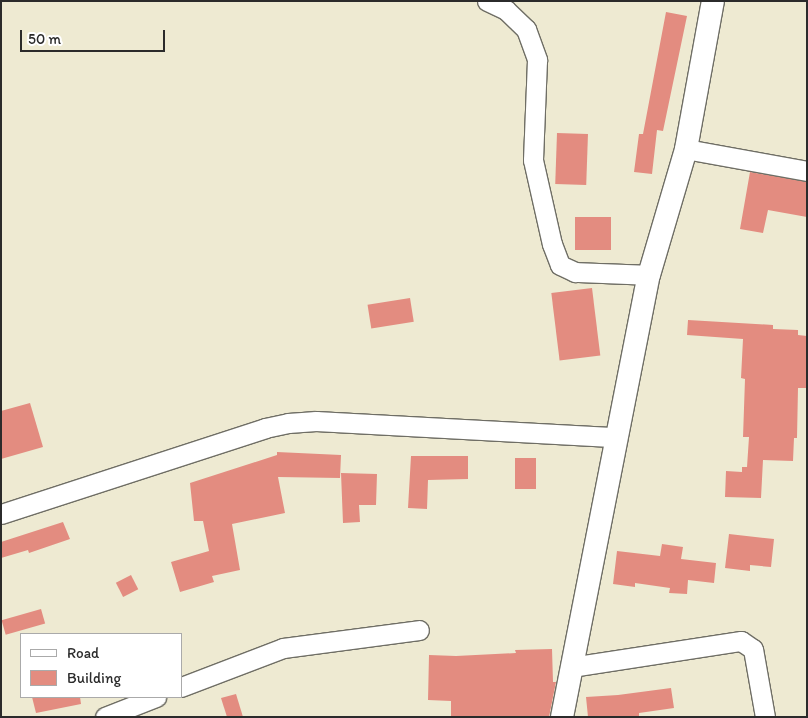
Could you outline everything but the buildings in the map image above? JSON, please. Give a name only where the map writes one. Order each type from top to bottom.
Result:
[{"type":"street","points":[[488,1],[506,10],[526,29],[537,60],[533,160],[552,244],[560,265],[574,272],[649,275]]},
{"type":"street","points":[[562,717],[649,275],[686,149],[713,1]]},
{"type":"street","points":[[686,149],[807,171]]},
{"type":"street","points":[[1,514],[265,428],[288,423],[316,421],[616,438]]},
{"type":"street","points":[[182,687],[283,648],[419,630]]},
{"type":"street","points":[[571,667],[741,641],[753,649],[765,717]]},
{"type":"street","points":[[105,717],[153,698]]}]
